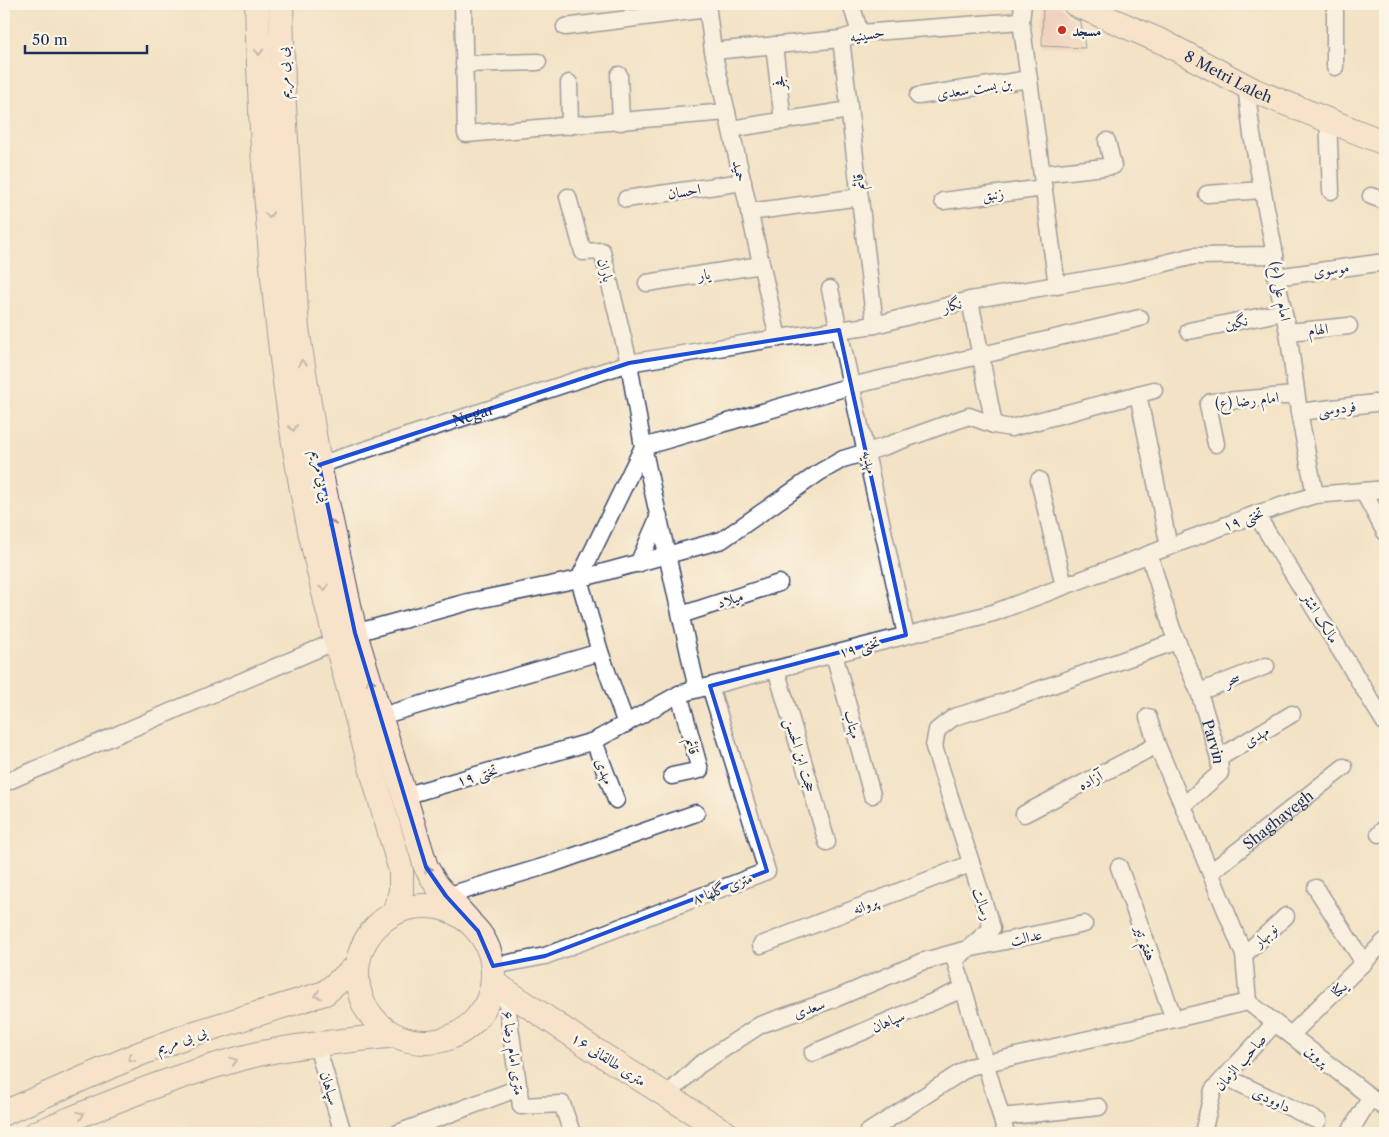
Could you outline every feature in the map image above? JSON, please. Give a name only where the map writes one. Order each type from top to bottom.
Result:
[{"type":"street","name":"بی بی مریم","points":[[257,4],[260,98],[278,323],[298,468],[345,638],[401,871],[401,892],[394,913]]},
{"type":"street","name":"بی بی مریم","points":[[282,4],[283,89],[297,329],[345,638],[381,716],[426,867],[446,896],[469,921]]},
{"type":"street","points":[[463,4],[466,134],[727,112]]},
{"type":"street","points":[[851,4],[860,32]]},
{"type":"street","points":[[1024,4],[1021,21],[1057,286]]},
{"type":"street","points":[[1335,68],[1336,4]]},
{"type":"street","name":"8 Metri Laleh","points":[[1094,6],[1246,86],[1385,143]]},
{"type":"street","points":[[565,27],[707,7]]},
{"type":"street","name":"حمید","points":[[707,7],[713,51],[778,338]]},
{"type":"street","name":"حسینیه","points":[[713,51],[841,39],[860,32],[1021,21]]},
{"type":"street","name":"قائم","points":[[841,39],[875,325]]},
{"type":"street","name":"فجر","points":[[774,45],[783,120]]},
{"type":"street","points":[[464,64],[538,62]]},
{"type":"street","points":[[619,75],[622,122]]},
{"type":"street","name":"بن بست سعدی","points":[[918,96],[1029,79]]},
{"type":"street","points":[[569,83],[570,126]]},
{"type":"street","name":"امام علی (ع)","points":[[1246,86],[1252,135],[1275,255],[1276,277],[1288,332],[1296,395],[1315,495]]},
{"type":"street","points":[[731,129],[849,110]]},
{"type":"street","points":[[1328,119],[1331,191]]},
{"type":"street","points":[[1043,181],[1113,166],[1107,140]]},
{"type":"street","name":"زنبق","points":[[943,201],[1043,181]]},
{"type":"street","name":"احسان","points":[[626,199],[743,182]]},
{"type":"street","points":[[1207,194],[1262,190]]},
{"type":"street","name":"باران","points":[[568,196],[583,252],[602,251],[629,363]]},
{"type":"street","points":[[749,212],[860,197]]},
{"type":"street","name":"نگار","points":[[629,363],[778,338],[875,325],[970,300],[1125,273],[1194,256],[1275,255]]},
{"type":"street","name":"موسوی","points":[[1276,277],[1385,262]]},
{"type":"street","name":"یار","points":[[647,282],[761,265]]},
{"type":"street","name":"مهدیه","points":[[830,290],[851,386],[868,451],[906,635]]},
{"type":"street","points":[[970,300],[994,425]]},
{"type":"street","name":"نگین","points":[[1190,332],[1283,312]]},
{"type":"street","points":[[626,724],[600,652],[579,580],[643,447],[851,386],[1140,318]]},
{"type":"street","name":"الهام","points":[[1288,332],[1349,326]]},
{"type":"street","points":[[629,363],[643,447],[680,615],[703,688]]},
{"type":"street","name":"Negar","points":[[319,465],[629,363]]},
{"type":"street","points":[[4,783],[345,638],[468,602],[579,580],[722,540],[773,507],[820,472],[843,459],[968,416],[994,425],[1010,428],[1146,392],[1169,547]]},
{"type":"street","name":"امام رضا (ع)","points":[[1216,444],[1208,405],[1211,402],[1296,395]]},
{"type":"street","name":"فردوسی","points":[[1299,412],[1375,403]]},
{"type":"street","points":[[1039,480],[1064,586]]},
{"type":"street","name":"تختی ۱۹","points":[[404,796],[594,741],[679,694],[993,612],[1256,514],[1315,495],[1385,489]]},
{"type":"street","points":[[1363,490],[1385,532]]},
{"type":"street","name":"مالک اشتر","points":[[1256,514],[1385,723]]},
{"type":"street","points":[[638,564],[659,516]]},
{"type":"street","name":"Parvin","points":[[1149,554],[1177,641],[1199,692],[1219,758],[1220,773],[1183,806]]},
{"type":"street","name":"میلاد","points":[[680,615],[779,583]]},
{"type":"street","name":"رسالت","points":[[1006,1133],[1001,1117],[977,1065],[963,989],[955,960],[992,928],[934,747],[937,730],[954,717],[1004,702],[1177,641]]},
{"type":"street","points":[[381,716],[600,652]]},
{"type":"street","name":"مهتاب","points":[[834,654],[872,795]]},
{"type":"street","name":"سحر","points":[[1199,692],[1266,666]]},
{"type":"street","name":"حجت ابن الحسن","points":[[776,669],[827,842]]},
{"type":"street","name":"۸ متری گلها","points":[[497,979],[545,956],[767,871],[703,688]]},
{"type":"street","name":"قائم","points":[[672,776],[700,770],[679,694]]},
{"type":"street","name":"مهدی","points":[[1219,758],[1292,714]]},
{"type":"street","points":[[867,1133],[977,1065],[1248,1002],[1244,955],[1157,745],[1148,717]]},
{"type":"street","name":"مهدی","points":[[594,741],[616,800]]},
{"type":"street","name":"آزاده","points":[[1024,814],[1157,745]]},
{"type":"street","name":"Shaghayegh","points":[[1211,872],[1344,767]]},
{"type":"street","points":[[446,896],[549,865],[696,813]]},
{"type":"street","name":"پروانه","points":[[761,946],[970,864]]},
{"type":"street","name":"هفتم تیر","points":[[1119,867],[1174,1019]]},
{"type":"street","points":[[1316,888],[1364,963]]},
{"type":"street","points":[[433,906],[452,911],[469,921],[486,941],[497,979],[488,1002],[476,1020],[460,1033],[441,1041],[422,1043],[394,1035],[372,1019],[361,1000],[357,987],[356,966],[363,944],[376,926],[394,913],[413,907],[433,906]]},
{"type":"street","name":"نوبهار","points":[[1244,955],[1286,916]]},
{"type":"street","name":"عدالت","points":[[968,949],[1084,924]]},
{"type":"street","name":"یکتا","points":[[1291,1035],[1385,941]]},
{"type":"street","name":"سعدی","points":[[666,1096],[699,1065],[760,1025],[837,998],[921,962],[968,949]]},
{"type":"street","name":"بی بی مریم","points":[[4,1112],[187,1036],[325,993],[356,966]]},
{"type":"street","name":"۶ متری امام رضا","points":[[497,979],[522,1106],[562,1104],[572,1133]]},
{"type":"street","name":"۱۶ متری طالقانی","points":[[497,979],[666,1096],[726,1133]]},
{"type":"street","name":"سپاهان","points":[[813,1053],[963,989]]},
{"type":"street","name":"پروین","points":[[1248,1002],[1385,1108]]},
{"type":"street","name":"صاحب الزمان","points":[[1202,1133],[1214,1090],[1275,1022]]},
{"type":"street","points":[[36,1133],[120,1099],[257,1055],[316,1043],[394,1035]]},
{"type":"street","name":"سپاهان","points":[[316,1043],[343,1133]]},
{"type":"street","name":"داوودی","points":[[1226,1076],[1318,1121]]},
{"type":"street","points":[[398,1133],[518,1088]]},
{"type":"street","points":[[1349,1133],[1371,1097]]},
{"type":"street","points":[[1001,1117],[1099,1107]]},
{"type":"highlighted area","points":[[839,330],[906,635],[710,686],[767,871],[545,956],[493,966],[478,931],[446,896],[426,867],[355,633],[319,465],[629,363]]},
{"type":"building","name":"مسجد","points":[[1043,4],[1053,4],[1062,7],[1069,16],[1081,22],[1085,48],[1042,46]]},
{"type":"place","name":"مسجد","points":[[1062,30]]}]
